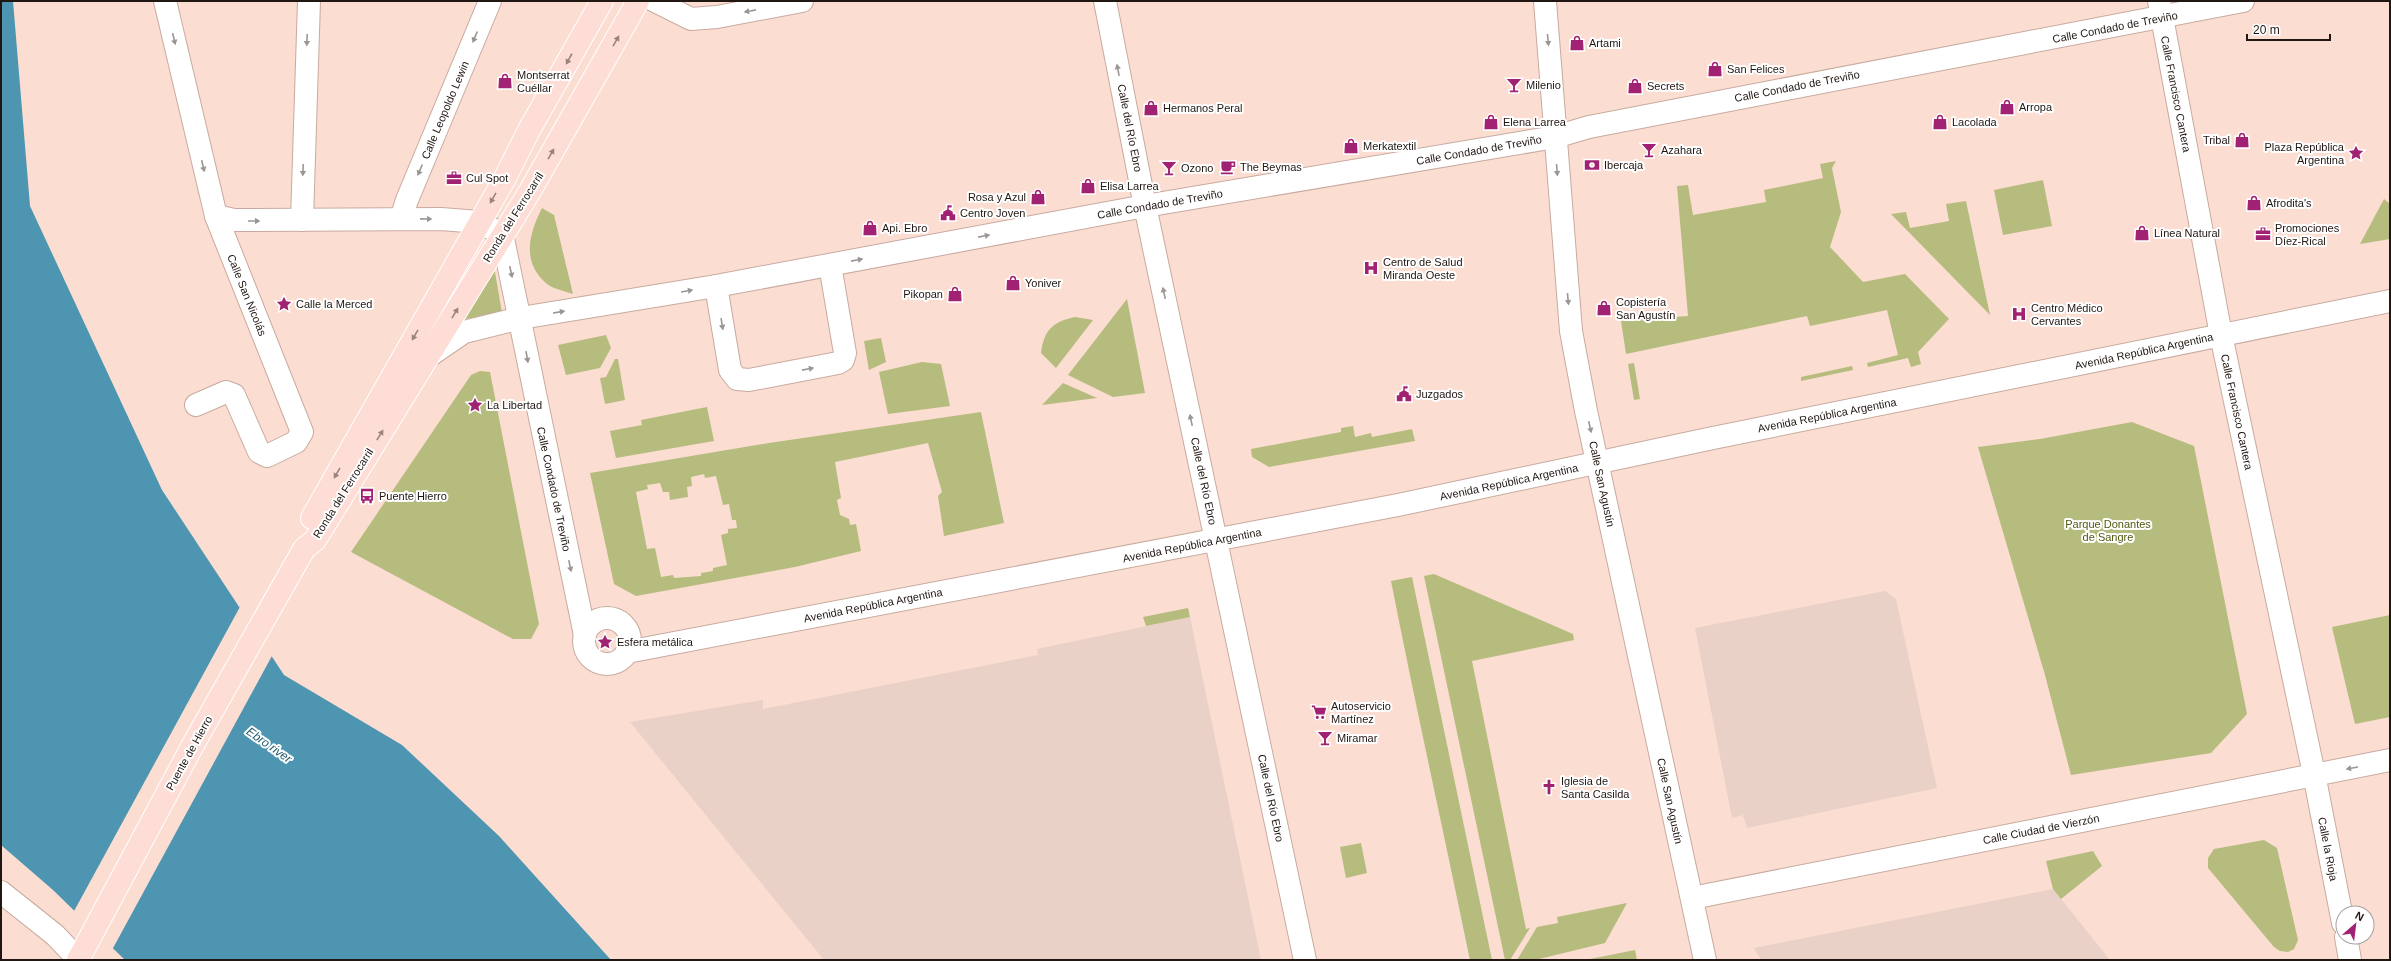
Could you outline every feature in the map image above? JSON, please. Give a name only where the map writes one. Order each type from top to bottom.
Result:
[{"type":"main road","name":"Ronda del Ferrocarril","points":[[304,548],[303,533],[602,1]]},
{"type":"main road","name":"Ronda del Ferrocarril","points":[[304,548],[315,540],[429,356],[502,234],[530,191],[638,1]]},
{"type":"main road","name":"Puente de Hierro","points":[[78,960],[194,743],[304,548]]},
{"type":"street","name":"Calle San Nicolás","points":[[165,1],[216,216],[302,432],[296,442],[263,456],[259,452],[234,395],[230,392],[226,392],[196,405]]},
{"type":"street","points":[[302,220],[309,1]]},
{"type":"street","name":"Calle Leopoldo Lewin","points":[[402,219],[407,200],[490,1]]},
{"type":"street","points":[[655,1],[691,19],[717,17],[802,1]]},
{"type":"street","name":"Calle del Río Ebro","points":[[1105,1],[1145,206],[1305,960]]},
{"type":"street","name":"Calle San Agustín","points":[[1544,1],[1571,331],[1705,960]]},
{"type":"street","name":"Calle Condado de Treviño","points":[[429,356],[464,332],[521,318],[716,286],[1145,206],[1555,137],[1589,127],[1846,77],[2160,10],[2243,1]]},
{"type":"street","name":"Calle Francisco Cantera","points":[[2160,10],[2221,335],[2314,774]]},
{"type":"street","points":[[216,216],[234,220],[402,219],[479,222],[502,234]]},
{"type":"street","name":"Calle Condado de Treviño","points":[[502,234],[521,318],[527,358],[585,635]]},
{"type":"street","points":[[716,286],[730,370],[737,378],[744,380],[764,377],[838,363],[844,360],[845,353],[830,265]]},
{"type":"street","name":"Avenida República Argentina","points":[[627,652],[1217,540],[2390,301]]},
{"type":"street","points":[[608,619],[615,620],[627,630],[629,644],[627,652],[623,657],[611,664],[598,662],[588,654],[585,649],[585,635],[593,623],[608,619]]},
{"type":"street","name":"Calle Ciudad de Vierzón","points":[[1692,898],[2390,760]]},
{"type":"street","name":"Calle la Rioja","points":[[2314,774],[2339,905]]},
{"type":"street","points":[[1,892],[55,935],[78,960]]},
{"type":"street","points":[[2347,945],[2350,960]]},
{"type":"shaded area","points":[[1885,591],[1896,599],[1937,788],[1747,828],[1743,815],[1732,818],[1695,628]]},
{"type":"shaded area","points":[[1190,617],[1261,960],[824,960],[630,722],[763,700],[763,709],[1038,655],[1037,649]]},
{"type":"shaded area","points":[[2053,889],[2110,960],[1761,960],[1754,948]]},
{"type":"green space","points":[[1836,161],[1832,168],[1841,212],[1830,247],[1863,282],[1905,274],[1949,319],[1918,352],[1921,364],[1911,367],[1908,358],[1868,367],[1867,363],[1898,355],[1887,310],[1810,326],[1807,316],[1626,354],[1621,321],[1688,316],[1677,186],[1688,185],[1693,215],[1766,202],[1764,190],[1823,178],[1820,164]]},
{"type":"green space","points":[[2043,180],[2052,226],[2003,235],[1994,190]]},
{"type":"green space","points":[[2384,199],[2390,204],[2390,239],[2360,244]]},
{"type":"green space","points":[[1966,201],[1990,315],[1891,214],[1906,212],[1910,228],[1949,221],[1946,204]]},
{"type":"green space","points":[[542,208],[554,215],[573,294],[556,289],[547,284],[533,266],[530,248],[531,238],[537,218]]},
{"type":"green space","points":[[490,271],[495,272],[502,313],[464,319],[463,315]]},
{"type":"green space","points":[[1127,299],[1145,393],[1113,397],[1068,375]]},
{"type":"green space","points":[[1075,317],[1093,320],[1056,368],[1041,353],[1044,338],[1047,332],[1055,324]]},
{"type":"green space","points":[[606,335],[611,348],[600,368],[566,375],[558,345]]},
{"type":"green space","points":[[881,338],[886,362],[869,370],[864,341]]},
{"type":"green space","points":[[615,359],[618,359],[625,400],[605,404],[600,378],[606,377]]},
{"type":"green space","points":[[922,362],[941,364],[950,406],[888,414],[879,372]]},
{"type":"green space","points":[[1634,363],[1640,399],[1634,400],[1628,364]]},
{"type":"green space","points":[[1852,366],[1853,370],[1801,381],[1801,377]]},
{"type":"green space","points":[[480,371],[490,372],[539,624],[531,639],[513,639],[351,552],[471,375]]},
{"type":"green space","points":[[1063,383],[1097,398],[1042,405]]},
{"type":"green space","points":[[707,407],[714,441],[616,458],[610,431],[642,425],[641,420]]},
{"type":"green space","points":[[981,412],[1004,523],[944,536],[938,496],[942,492],[928,443],[835,462],[841,498],[837,500],[840,515],[849,519],[850,525],[856,524],[861,551],[795,567],[636,596],[614,584],[590,473],[769,443]],"holes":[[[704,474],[705,478],[716,476],[723,505],[729,504],[732,520],[736,520],[737,528],[728,529],[728,533],[721,535],[727,565],[713,568],[713,571],[701,573],[701,576],[674,578],[673,575],[661,577],[655,548],[647,549],[636,492],[648,489],[647,485],[660,483],[663,492],[669,492],[670,500],[688,497],[687,487],[692,486],[691,477]]]},
{"type":"green space","name":"Parque Donantes de Sangre","points":[[2132,422],[2194,446],[2247,714],[2211,753],[2071,775],[2045,675],[1978,447],[2040,439]]},
{"type":"green space","points":[[1353,426],[1355,437],[1371,433],[1372,437],[1412,429],[1415,441],[1269,467],[1252,457],[1251,449],[1341,432],[1341,428]]},
{"type":"green space","points":[[1434,574],[1573,634],[1574,640],[1472,661],[1526,929],[1530,928],[1510,960],[1505,960],[1424,576]]},
{"type":"green space","points":[[1412,577],[1492,960],[1470,960],[1420,724],[1391,581]]},
{"type":"green space","points":[[1188,608],[1190,617],[1146,626],[1143,617]]},
{"type":"green space","points":[[2390,615],[2390,717],[2355,724],[2332,627]]},
{"type":"green space","points":[[2264,840],[2277,848],[2298,940],[2294,949],[2288,952],[2280,951],[2274,947],[2208,868],[2208,858],[2214,849]]},
{"type":"green space","points":[[1361,843],[1367,873],[1346,878],[1340,847]]},
{"type":"green space","points":[[2093,851],[2102,866],[2061,899],[2053,889],[2046,861]]},
{"type":"green space","points":[[1627,903],[1605,943],[1535,960],[1517,960],[1537,927],[1558,923],[1557,917]]},
{"type":"green space","points":[[1635,950],[1637,960],[1585,960]]},
{"type":"water","name":"Ebro river","points":[[1,1],[13,1],[30,206],[162,490],[284,675],[402,745],[499,836],[611,960],[125,960],[53,890],[1,845]]},
{"type":"pier","points":[[241,605],[273,654],[112,950],[73,913]]},
{"type":"place","name":"Artami","points":[[1577,43]]},
{"type":"place","name":"San Felices","points":[[1715,69]]},
{"type":"place","name":"Montserrat Cuéllar","points":[[505,81]]},
{"type":"place","name":"Milenio","points":[[1514,85]]},
{"type":"place","name":"Secrets","points":[[1635,86]]},
{"type":"place","name":"Arropa","points":[[2007,107]]},
{"type":"place","name":"Hermanos Peral","points":[[1151,108]]},
{"type":"place","name":"Elena Larrea","points":[[1491,122]]},
{"type":"place","name":"Lacolada","points":[[1940,122]]},
{"type":"place","name":"Tribal","points":[[2242,140]]},
{"type":"place","name":"Merkatextil","points":[[1351,146]]},
{"type":"place","name":"Azahara","points":[[1649,150]]},
{"type":"place","name":"Plaza República Argentina","points":[[2356,153]]},
{"type":"place","name":"Ibercaja","points":[[1592,165]]},
{"type":"place","name":"The Beymas","points":[[1228,167]]},
{"type":"place","name":"Ozono","points":[[1169,168]]},
{"type":"place","name":"Cul Spot","points":[[454,178]]},
{"type":"place","name":"Elisa Larrea","points":[[1088,186]]},
{"type":"place","name":"Rosa y Azul","points":[[1038,197]]},
{"type":"place","name":"Afrodita's","points":[[2254,203]]},
{"type":"place","name":"Centro Joven","points":[[948,213]]},
{"type":"place","name":"Api. Ebro","points":[[870,228]]},
{"type":"place","name":"Línea Natural","points":[[2142,233]]},
{"type":"place","name":"Promociones Díez-Rical","points":[[2263,234]]},
{"type":"place","name":"Centro de Salud Miranda Oeste","points":[[1371,268]]},
{"type":"place","name":"Yoniver","points":[[1013,283]]},
{"type":"place","name":"Pikopan","points":[[955,294]]},
{"type":"place","name":"Calle la Merced","points":[[284,304]]},
{"type":"place","name":"Copistería San Agustín","points":[[1604,308]]},
{"type":"place","name":"Centro Médico Cervantes","points":[[2019,314]]},
{"type":"place","name":"Juzgados","points":[[1404,394]]},
{"type":"place","name":"La Libertad","points":[[475,405]]},
{"type":"place","name":"Puente Hierro","points":[[367,496]]},
{"type":"place","name":"Esfera metálica","points":[[605,642]]},
{"type":"place","name":"Autoservicio Martínez","points":[[1319,712]]},
{"type":"place","name":"Miramar","points":[[1325,738]]},
{"type":"place","name":"Iglesia de Santa Casilda","points":[[1549,787]]}]
